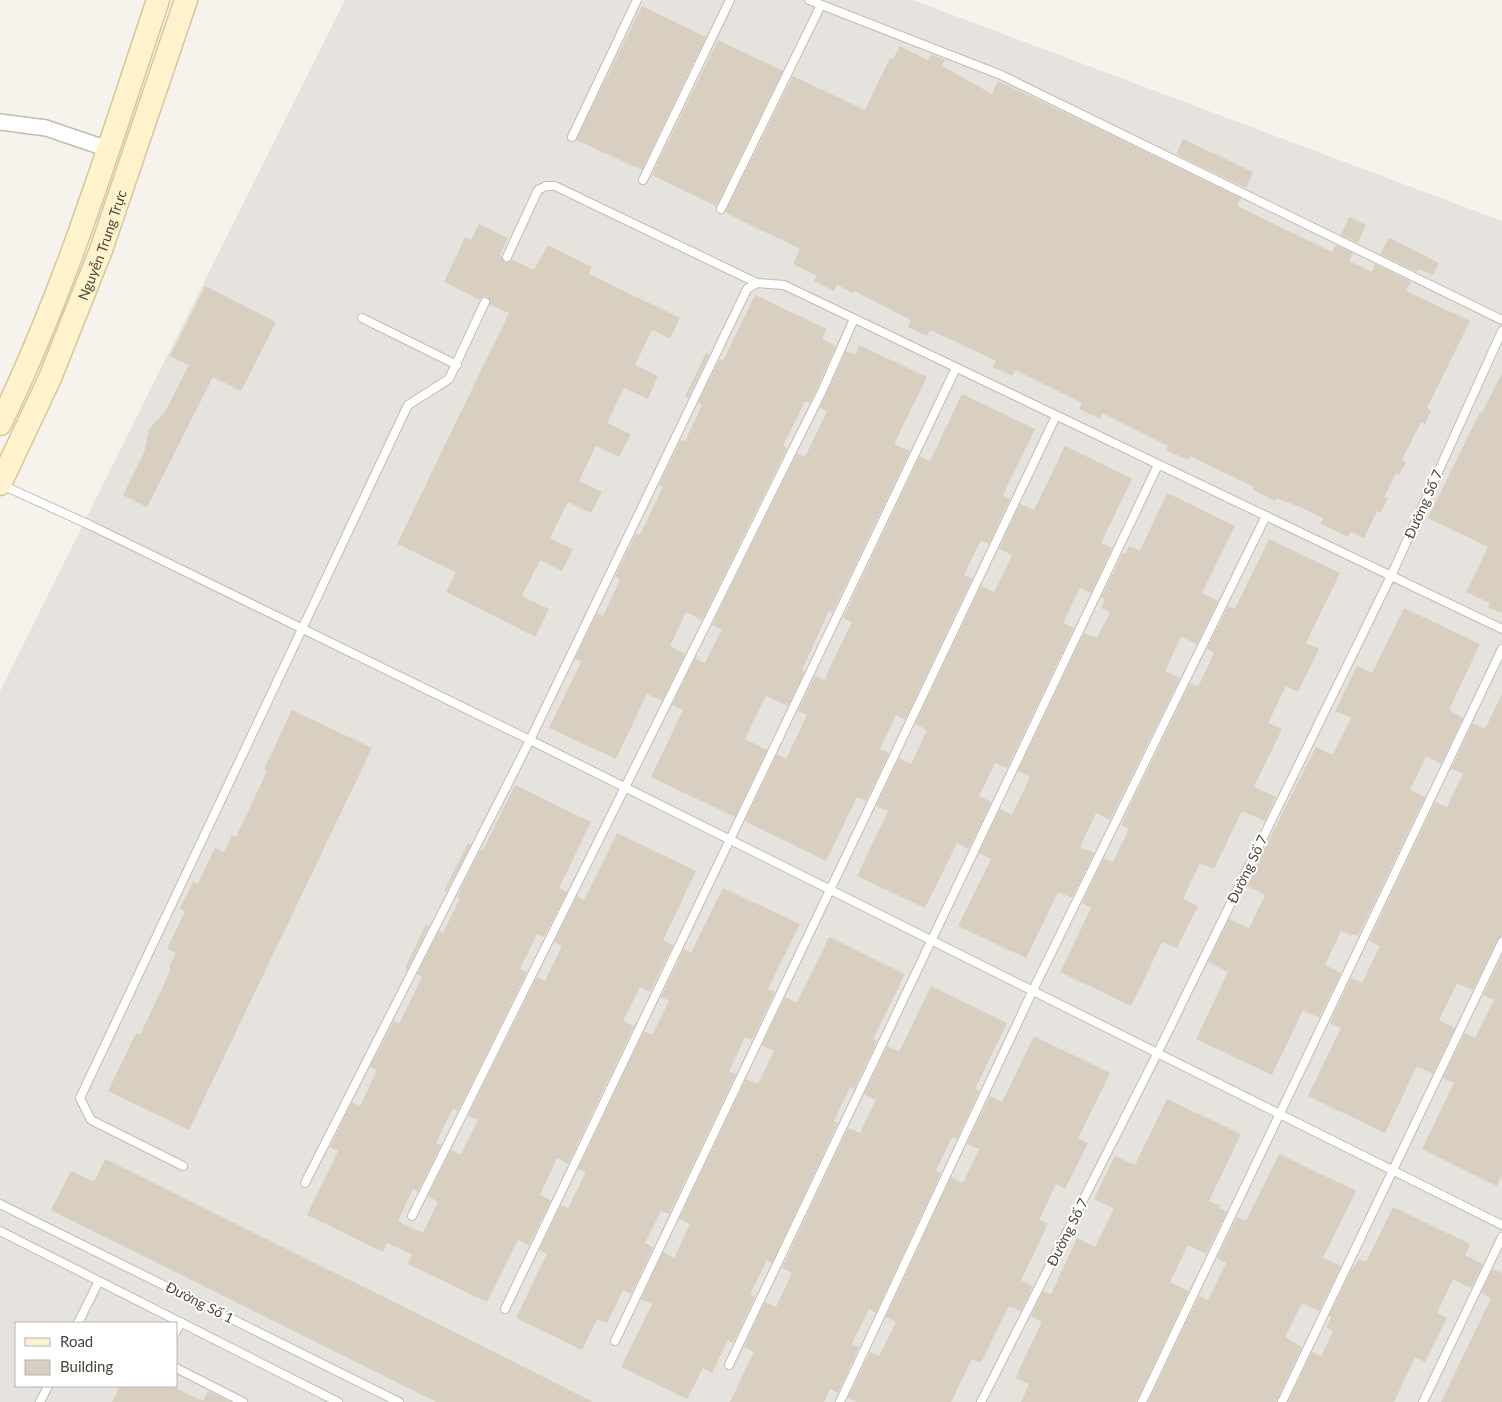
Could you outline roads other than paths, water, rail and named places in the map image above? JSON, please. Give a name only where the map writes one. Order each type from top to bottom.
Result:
[{"type":"main road","name":"Nguyễn Trung Trực","points":[[0,424],[31,361],[108,149],[158,0]]},
{"type":"main road","name":"Nguyễn Trung Trực","points":[[0,484],[50,378],[102,250],[186,0]]},
{"type":"street","points":[[0,122],[46,128],[108,149]]},
{"type":"lane","points":[[572,137],[637,0]]},
{"type":"lane","points":[[643,180],[730,0]]},
{"type":"lane","points":[[809,0],[1001,75],[1502,320]]},
{"type":"lane","points":[[721,209],[821,4]]},
{"type":"lane","points":[[507,257],[538,190],[546,186],[555,186],[757,283],[784,285],[1502,629]]},
{"type":"lane","points":[[305,1183],[530,740],[747,289],[757,283]]},
{"type":"lane","points":[[183,1166],[91,1120],[80,1098],[300,628],[408,405],[449,379],[485,302]]},
{"type":"lane","points":[[362,318],[457,365]]},
{"type":"lane","points":[[412,1216],[823,389],[854,319]]},
{"type":"lane","name":"Đường Số 7","points":[[981,1402],[1156,1054],[1391,576],[1502,331]]},
{"type":"lane","points":[[505,1309],[956,368]]},
{"type":"lane","points":[[615,1341],[1056,416]]},
{"type":"lane","points":[[730,1366],[1158,464]]},
{"type":"lane","points":[[0,484],[92,526],[530,740],[1502,1225]]},
{"type":"lane","points":[[840,1402],[1032,992],[1266,516]]},
{"type":"lane","points":[[1142,1402],[1502,648]]},
{"type":"lane","points":[[1282,1402],[1502,942]]},
{"type":"lane","name":"Đường Số 1","points":[[0,1204],[398,1402]]},
{"type":"lane","name":"Đường Số 1","points":[[0,1231],[338,1402]]},
{"type":"lane","points":[[1423,1402],[1502,1237]]},
{"type":"lane","points":[[78,1322],[99,1281]]},
{"type":"lane","points":[[178,1328],[181,1322]]},
{"type":"lane","points":[[178,1369],[244,1402]]},
{"type":"lane","points":[[40,1402],[48,1387]]}]
